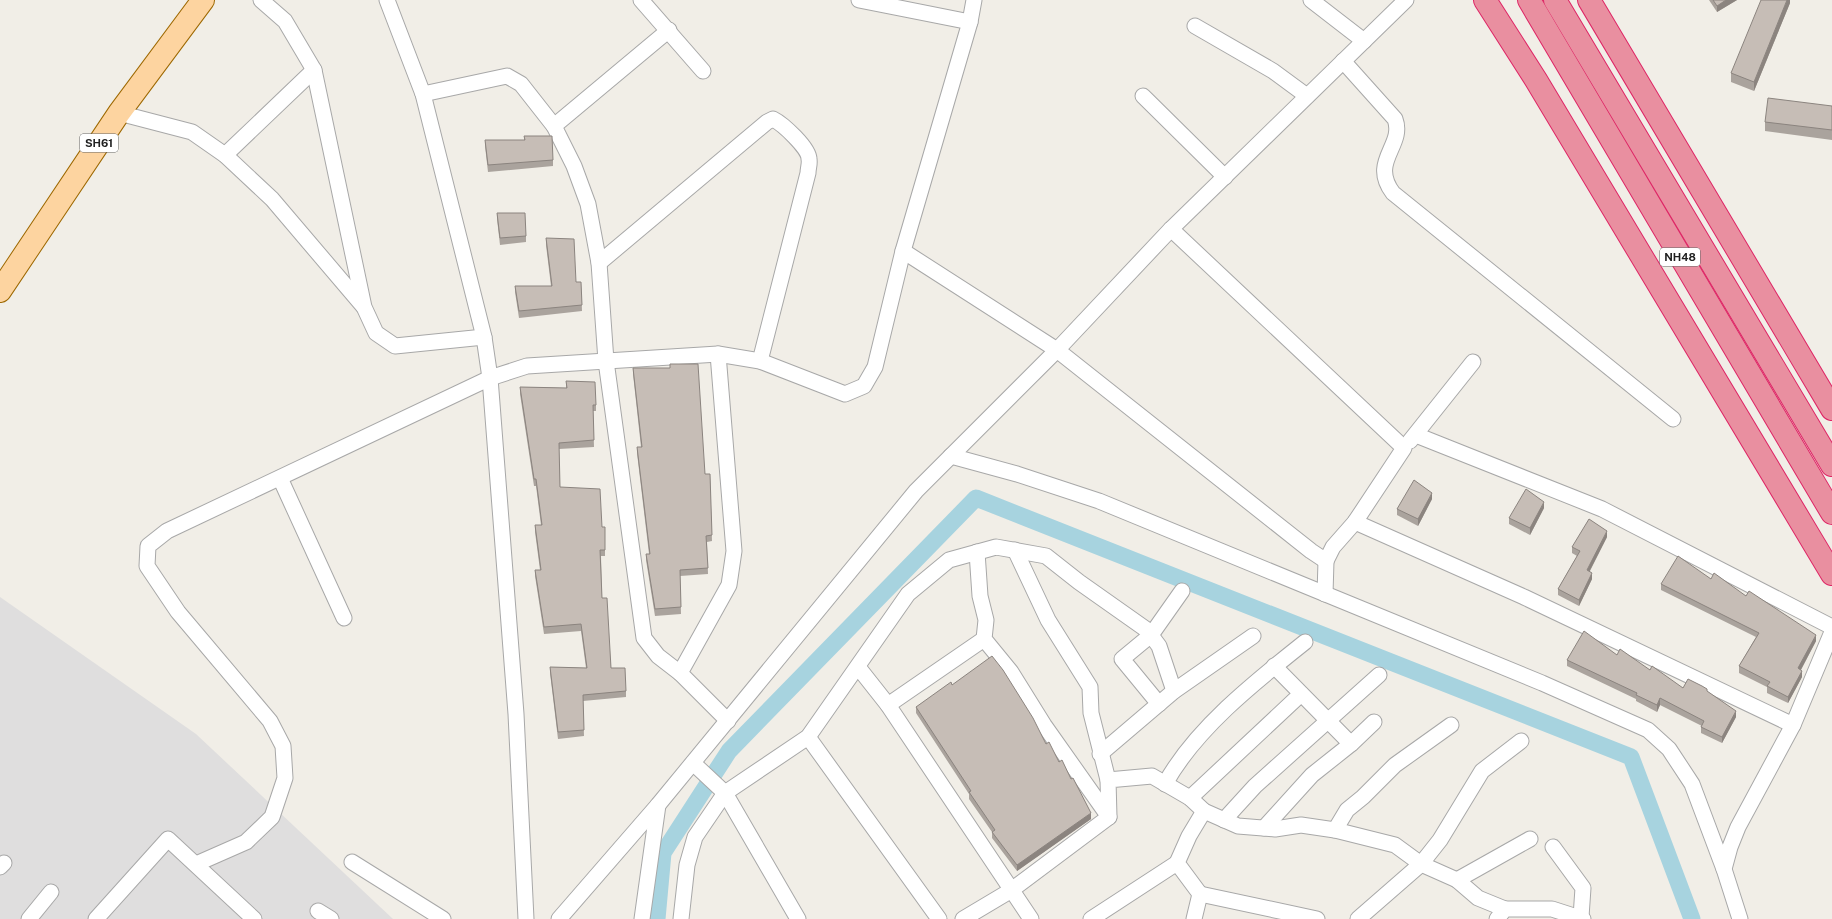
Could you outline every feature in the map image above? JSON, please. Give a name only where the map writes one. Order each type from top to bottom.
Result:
[{"type":"highway","points":[[1485,0],[1548,100],[1832,574]]},
{"type":"highway","name":"NH48","points":[[1529,0],[1832,513]]},
{"type":"highway","name":"NH48","points":[[1555,0],[1832,465]]},
{"type":"highway","points":[[1589,0],[1832,408]]},
{"type":"main road","name":"SH61","points":[[0,291],[119,113],[203,0]]},
{"type":"street","points":[[261,0],[285,21],[314,70],[364,307],[376,333],[394,346],[484,337]]},
{"type":"street","points":[[387,0],[423,94],[484,337],[490,378],[516,714],[526,919]]},
{"type":"street","points":[[641,0],[669,30],[703,71]]},
{"type":"street","points":[[858,0],[970,22]]},
{"type":"street","points":[[196,864],[246,842],[272,817],[285,778],[283,746],[270,721],[178,612],[148,566],[148,546],[167,531],[490,378],[527,366],[718,354],[760,362],[845,394],[864,386],[875,367],[903,251],[970,22],[974,0]]},
{"type":"street","points":[[1311,0],[1364,41]]},
{"type":"street","points":[[559,919],[658,805],[695,765],[728,720],[916,491],[1057,350],[1171,229],[1406,0]]},
{"type":"street","points":[[1195,26],[1273,71],[1307,96]]},
{"type":"street","points":[[554,126],[669,30]]},
{"type":"street","points":[[1343,61],[1396,119],[1398,126],[1397,132],[1384,167],[1386,185],[1393,193],[1673,419]]},
{"type":"street","points":[[225,155],[314,70]]},
{"type":"street","points":[[423,94],[507,76],[521,84],[554,126],[574,166],[588,204],[599,263],[606,361],[644,638],[658,656],[680,674],[728,720]]},
{"type":"street","points":[[1143,96],[1225,177]]},
{"type":"street","points":[[119,113],[192,132],[225,155],[272,199],[364,307]]},
{"type":"street","points":[[599,263],[767,122],[773,119],[782,124],[806,151],[809,159],[808,172],[760,362]]},
{"type":"street","points":[[1171,229],[1404,448]]},
{"type":"street","points":[[903,251],[1057,350],[1311,551],[1326,561]]},
{"type":"street","points":[[680,674],[726,591],[734,551],[718,354]]},
{"type":"street","points":[[1325,594],[1326,561],[1333,547],[1355,522],[1404,448],[1416,435],[1473,362]]},
{"type":"street","points":[[1416,435],[1602,509],[1832,627]]},
{"type":"street","points":[[951,456],[1017,474],[1099,501],[1542,683],[1648,730],[1669,749],[1692,784],[1724,869],[1740,919]]},
{"type":"street","points":[[280,478],[344,618]]},
{"type":"street","points":[[1355,522],[1524,597],[1793,725]]},
{"type":"street","points":[[681,919],[687,865],[695,837],[723,790],[808,737],[908,594],[950,560],[996,547],[1046,556],[1079,582],[1147,630],[1159,646],[1174,690]]},
{"type":"street","points":[[1015,550],[1048,620],[1090,687],[1091,713],[1100,754],[1108,780],[1109,817]]},
{"type":"street","points":[[977,552],[980,596],[986,620],[984,639],[1011,672],[1044,725],[1109,817]]},
{"type":"street","points":[[1159,704],[1122,659],[1151,635],[1182,591]]},
{"type":"street","points":[[1724,869],[1738,827],[1793,725],[1832,632]]},
{"type":"street","points":[[1100,754],[1174,690],[1253,636]]},
{"type":"street","points":[[888,705],[984,639]]},
{"type":"street","points":[[1165,784],[1175,767],[1201,734],[1274,666],[1304,642]]},
{"type":"street","points":[[1274,666],[1351,744]]},
{"type":"street","points":[[858,667],[888,705],[1030,919]]},
{"type":"street","points":[[1224,820],[1255,786],[1379,675]]},
{"type":"street","points":[[1190,798],[1301,694]]},
{"type":"street","points":[[1264,828],[1312,775],[1351,744],[1374,722]]},
{"type":"street","points":[[1335,830],[1347,810],[1363,797],[1395,765],[1451,725]]},
{"type":"street","points":[[808,737],[939,919]]},
{"type":"street","points":[[1358,919],[1421,864],[1440,840],[1482,771],[1521,741]]},
{"type":"street","points":[[695,765],[723,790],[798,919]]},
{"type":"street","points":[[1108,780],[1152,776],[1190,798],[1204,811],[1238,826],[1275,829],[1301,825],[1335,830],[1395,845],[1421,864],[1457,880],[1478,898],[1501,914],[1552,909],[1582,918],[1583,888],[1553,847]]},
{"type":"street","points":[[642,919],[658,805]]},
{"type":"street","points":[[1091,919],[1177,863],[1189,836],[1204,811]]},
{"type":"street","points":[[963,919],[1010,891],[1109,817]]},
{"type":"street","points":[[96,919],[168,839],[251,918]]},
{"type":"street","points":[[1457,880],[1530,839]]},
{"type":"street","points":[[352,862],[443,919]]},
{"type":"street","points":[[1177,863],[1200,894],[1317,919]]},
{"type":"street","points":[[29,919],[51,892]]},
{"type":"street","points":[[1194,919],[1200,894]]},
{"type":"street","points":[[318,911],[331,919]]},
{"type":"shaded area","points":[[0,597],[196,734],[393,919],[0,919]]},
{"type":"building","points":[[1713,0],[1726,0],[1717,6]]},
{"type":"building","points":[[1761,0],[1787,0],[1754,82],[1731,73]]},
{"type":"building","points":[[1768,98],[1832,106],[1832,130],[1765,122]]},
{"type":"building","points":[[524,136],[552,136],[553,160],[488,165],[485,140],[525,140]]},
{"type":"building","points":[[497,213],[525,213],[526,236],[500,238]]},
{"type":"building","points":[[546,238],[574,239],[576,282],[581,282],[582,305],[519,311],[515,286],[552,286]]},
{"type":"building","points":[[670,364],[698,364],[705,474],[710,474],[712,535],[706,536],[708,568],[680,570],[681,607],[655,609],[646,554],[650,554],[637,447],[642,447],[633,368],[670,368]]},
{"type":"building","points":[[566,381],[595,382],[596,405],[593,405],[594,440],[559,443],[560,487],[600,489],[602,527],[605,527],[605,550],[600,550],[602,598],[607,598],[611,668],[625,668],[626,691],[583,695],[584,730],[558,732],[550,667],[587,668],[581,624],[544,627],[535,570],[541,570],[535,525],[542,525],[536,479],[534,479],[520,387],[567,388]]},
{"type":"building","points":[[1414,480],[1432,493],[1418,519],[1397,509]]},
{"type":"building","points":[[1526,489],[1544,502],[1530,528],[1509,518]]},
{"type":"building","points":[[1589,519],[1607,531],[1587,570],[1592,573],[1579,600],[1558,589],[1580,551],[1572,547]]},
{"type":"building","points":[[1678,556],[1711,579],[1714,573],[1746,596],[1749,591],[1816,635],[1798,668],[1802,671],[1788,697],[1767,686],[1770,682],[1739,666],[1759,633],[1661,584]]},
{"type":"building","points":[[1584,631],[1617,655],[1620,649],[1650,670],[1652,666],[1683,688],[1688,679],[1702,686],[1736,711],[1722,737],[1701,727],[1704,721],[1660,698],[1657,705],[1636,695],[1637,693],[1567,660]]},
{"type":"building","points":[[992,656],[1003,670],[1033,718],[1046,744],[1049,742],[1059,762],[1062,760],[1071,779],[1073,778],[1091,813],[1017,865],[992,832],[995,830],[969,792],[971,791],[916,707],[951,682],[952,685]]},
{"type":"waterway","points":[[657,919],[663,853],[729,751],[976,498],[1631,757],[1692,919]]}]
